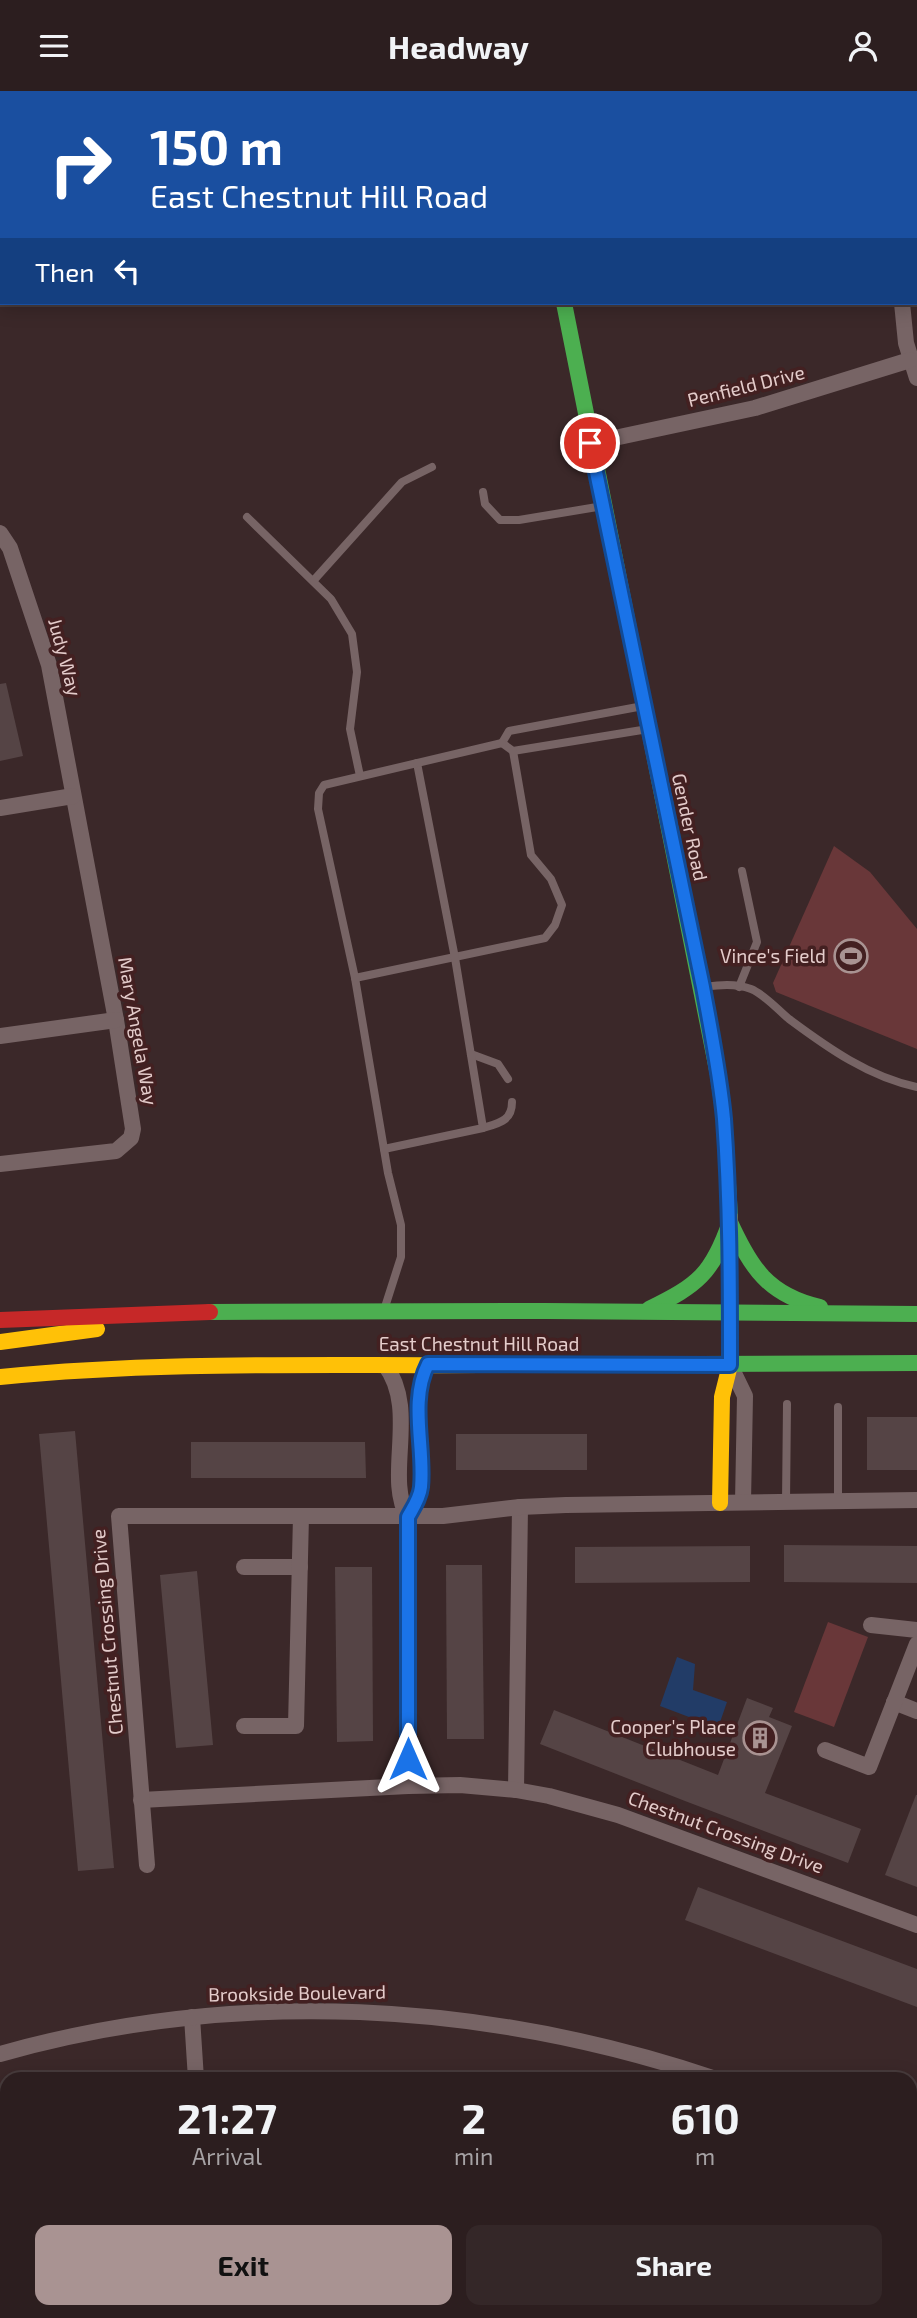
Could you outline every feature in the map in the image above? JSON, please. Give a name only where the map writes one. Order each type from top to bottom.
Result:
[{"type":"main road","name":"Gender Road","points":[[564,305],[643,706],[703,987],[724,1117],[730,1222],[730,1365]]},
{"type":"main road","points":[[644,1311],[688,1291],[704,1277],[721,1250],[730,1222]]},
{"type":"main road","points":[[730,1222],[749,1262],[759,1275],[785,1294],[812,1305],[862,1313]]},
{"type":"main road","name":"East Chestnut Hill Road","points":[[0,1320],[58,1315],[384,1310],[917,1314]]},
{"type":"main road","points":[[0,1342],[121,1326],[166,1313]]},
{"type":"main road","name":"East Chestnut Hill Road","points":[[0,1377],[51,1372],[192,1367],[917,1363]]},
{"type":"main road","points":[[720,1503],[722,1397],[730,1365]]},
{"type":"street","points":[[902,305],[910,360],[917,378]]},
{"type":"street","name":"Penfield Drive","points":[[590,443],[755,408],[910,360]]},
{"type":"street","name":"Judy Way","points":[[0,533],[10,548],[49,665],[73,796]]},
{"type":"street","points":[[0,808],[73,796]]},
{"type":"street","name":"Mary Angela Way","points":[[0,1164],[116,1151],[131,1138],[133,1129],[116,1020],[73,796]]},
{"type":"street","points":[[0,1036],[116,1020]]},
{"type":"street","points":[[408,1786],[408,1517],[421,1488],[420,1407],[423,1373],[428,1364]]},
{"type":"street","points":[[385,1365],[391,1373],[399,1398],[399,1490],[401,1506],[408,1517]]},
{"type":"street","points":[[730,1365],[744,1396],[743,1502]]},
{"type":"street","name":"Chestnut Crossing Drive","points":[[147,1865],[119,1516],[408,1517],[474,1514],[520,1507],[917,1500]]},
{"type":"street","points":[[516,1790],[520,1507]]},
{"type":"street","points":[[244,1726],[296,1726],[301,1516]]},
{"type":"street","points":[[244,1567],[300,1567]]},
{"type":"street","points":[[871,1625],[917,1630]]},
{"type":"street","points":[[825,1750],[869,1767],[917,1644]]},
{"type":"street","points":[[894,1702],[917,1711]]},
{"type":"street","name":"Chestnut Crossing Drive","points":[[141,1800],[408,1786],[516,1790],[618,1815],[917,1925]]},
{"type":"street","name":"Brookside Boulevard","points":[[0,2054],[53,2039],[192,2017],[299,2010],[388,2012],[515,2028],[588,2043],[693,2072]]},
{"type":"street","points":[[192,2017],[196,2072]]},
{"type":"lane","points":[[314,580],[402,482],[432,467]]},
{"type":"lane","points":[[483,492],[485,503],[500,520],[519,520],[603,506]]},
{"type":"lane","points":[[247,517],[314,580],[331,599],[352,634],[357,672],[351,729],[360,776]]},
{"type":"lane","points":[[384,1310],[401,1257],[401,1225],[384,1149],[355,978],[318,809],[319,793],[324,785],[502,743],[509,731],[643,706]]},
{"type":"lane","points":[[513,751],[648,729]]},
{"type":"lane","points":[[355,978],[545,938],[555,925],[562,905],[551,879],[531,855],[513,751],[502,743]]},
{"type":"lane","points":[[417,763],[455,958],[483,1128]]},
{"type":"lane","points":[[739,987],[757,942],[742,871]]},
{"type":"lane","points":[[703,987],[729,984],[752,990],[823,1045],[897,1083],[917,1087]]},
{"type":"lane","points":[[471,1054],[498,1064],[508,1079]]},
{"type":"lane","points":[[384,1149],[503,1122],[509,1118],[512,1102]]},
{"type":"lane","points":[[786,1404],[786,1502]]},
{"type":"lane","points":[[838,1407],[838,1501]]},
{"type":"shaded area","name":"Vince's Field","points":[[834,846],[870,872],[917,929],[917,1049],[776,992],[773,983]]},
{"type":"shaded area","points":[[828,1622],[868,1637],[834,1727],[794,1712]]},
{"type":"water","points":[[677,1657],[695,1664],[693,1690],[727,1702],[718,1728],[660,1706]]},
{"type":"building","points":[[6,683],[23,756],[0,761],[0,684]]},
{"type":"building","points":[[867,1417],[917,1417],[917,1470],[867,1470]]},
{"type":"building","points":[[75,1431],[114,1868],[78,1871],[39,1434]]},
{"type":"building","points":[[456,1434],[587,1434],[587,1470],[456,1470]]},
{"type":"building","points":[[191,1442],[365,1442],[366,1478],[191,1478]]},
{"type":"building","points":[[784,1545],[917,1546],[917,1583],[784,1582]]},
{"type":"building","points":[[750,1546],[750,1582],[575,1583],[575,1547]]},
{"type":"building","points":[[446,1565],[482,1565],[484,1739],[447,1739]]},
{"type":"building","points":[[335,1567],[372,1567],[373,1741],[337,1742]]},
{"type":"building","points":[[197,1571],[213,1745],[176,1748],[160,1575]]},
{"type":"building","points":[[747,1698],[773,1708],[769,1717],[792,1726],[765,1793],[861,1829],[848,1863],[540,1744],[554,1710],[718,1775]]},
{"type":"building","points":[[917,1795],[917,1887],[885,1875]]},
{"type":"building","points":[[698,1887],[917,1969],[917,2007],[685,1920]]},
{"type":"traffic: fast","points":[[564,305],[718,1075],[724,1117],[730,1217]]},
{"type":"traffic: fast","points":[[730,1222],[746,1253],[763,1277],[787,1295],[820,1307]]},
{"type":"traffic: fast","points":[[649,1309],[680,1293],[701,1276],[717,1254],[730,1222]]},
{"type":"traffic: fast","points":[[210,1312],[917,1314]]},
{"type":"traffic: fast","points":[[479,1365],[917,1363]]},
{"type":"traffic: slow","points":[[720,1503],[722,1397],[730,1365],[730,1217]]},
{"type":"traffic: slow","points":[[0,1342],[97,1329]]},
{"type":"traffic: slow","points":[[0,1377],[179,1366],[479,1365]]},
{"type":"traffic: jam","points":[[0,1320],[210,1312]]},
{"type":"place","name":"Vince's Field","points":[[851,956]]},
{"type":"place","name":"Cooper's Place Clubhouse","points":[[760,1738]]},
{"type":"route","points":[[408,1759],[408,1517],[421,1488],[420,1407],[423,1373],[428,1364],[730,1365],[730,1222],[724,1117],[712,1033],[590,443]]}]
